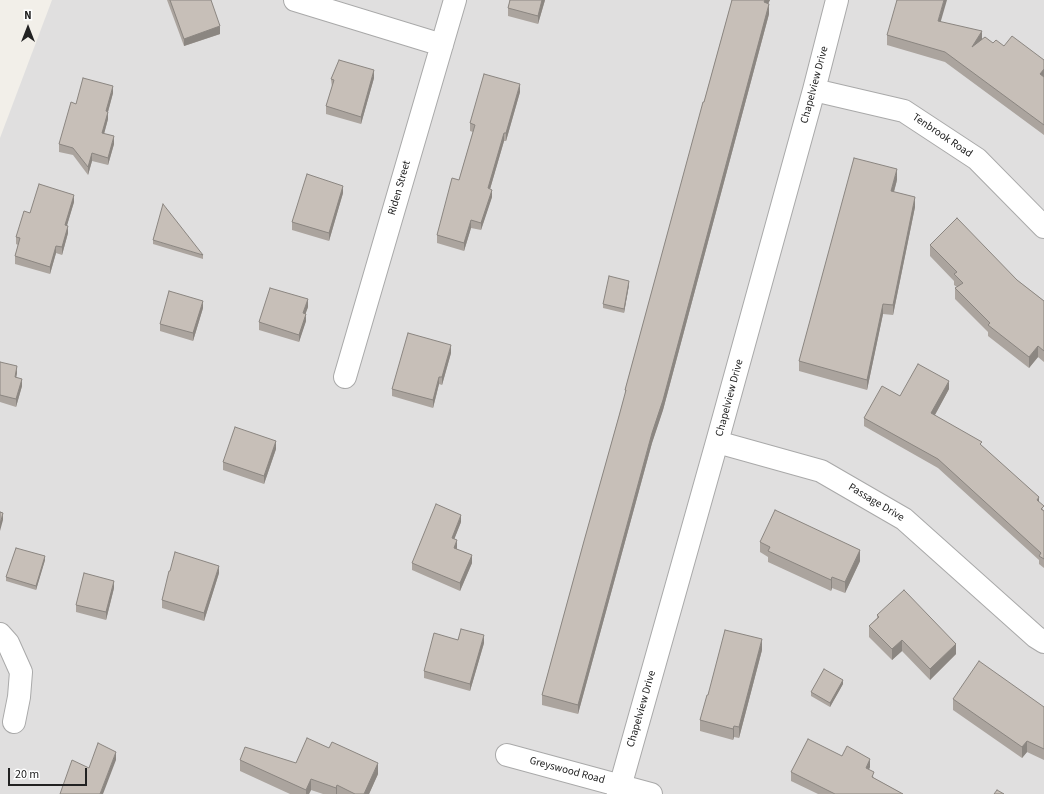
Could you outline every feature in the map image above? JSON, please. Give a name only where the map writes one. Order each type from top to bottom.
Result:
[{"type":"street","points":[[295,0],[442,45]]},
{"type":"street","name":"Riden Street","points":[[345,377],[455,0]]},
{"type":"street","name":"Chapelview Drive","points":[[619,789],[717,442],[814,90],[837,0]]},
{"type":"street","name":"Tenbrook Road","points":[[814,90],[904,111],[977,159],[1044,227]]},
{"type":"street","name":"Passage Drive","points":[[717,442],[821,471],[904,519],[1044,642]]},
{"type":"street","points":[[0,634],[8,643],[21,672],[19,697],[14,722]]},
{"type":"street","name":"Greyswood Road","points":[[507,756],[619,789],[651,794]]},
{"type":"shaded area","points":[[52,0],[1044,0],[1044,794],[0,794],[0,138]]},
{"type":"building","points":[[170,0],[211,0],[220,26],[184,39]]},
{"type":"building","points":[[510,0],[542,0],[538,16],[508,8]]},
{"type":"building","points":[[732,0],[765,0],[764,2],[769,4],[663,400],[652,433],[578,705],[542,695]]},
{"type":"building","points":[[897,0],[944,0],[938,21],[982,31],[972,47],[985,37],[993,43],[996,40],[1004,46],[1012,36],[1044,60],[1044,69],[1040,74],[1044,77],[1044,125],[945,52],[887,35]]},
{"type":"building","points":[[339,60],[374,70],[361,117],[326,106],[334,80],[331,79]]},
{"type":"building","points":[[484,74],[520,84],[488,188],[492,190],[481,223],[471,220],[464,243],[437,235],[452,178],[459,180],[475,125],[470,123]]},
{"type":"building","points":[[83,78],[113,86],[102,133],[114,136],[108,158],[92,153],[88,167],[73,148],[59,144],[71,102],[76,104]]},
{"type":"building","points":[[854,158],[897,169],[891,191],[915,197],[893,305],[883,304],[867,380],[799,361]]},
{"type":"building","points":[[307,174],[343,186],[329,233],[292,222]]},
{"type":"building","points":[[39,184],[74,195],[65,225],[68,226],[62,247],[56,246],[50,267],[15,256],[20,238],[16,237],[24,211],[30,213]]},
{"type":"building","points":[[163,204],[203,255],[153,240]]},
{"type":"building","points":[[957,218],[1017,280],[1044,301],[1044,351],[1038,346],[1029,357],[988,325],[990,323],[955,288],[963,283],[954,274],[957,272],[930,245]]},
{"type":"building","points":[[609,276],[629,281],[624,309],[603,304]]},
{"type":"building","points":[[270,288],[308,299],[303,313],[306,314],[299,335],[259,322]]},
{"type":"building","points":[[169,291],[203,301],[193,333],[160,324]]},
{"type":"building","points":[[408,333],[451,345],[442,377],[439,377],[433,400],[392,389]]},
{"type":"building","points":[[0,362],[17,366],[15,377],[22,379],[16,399],[0,395]]},
{"type":"building","points":[[918,364],[949,381],[931,413],[982,442],[980,444],[1039,497],[1037,500],[1044,506],[1041,509],[1044,511],[1044,559],[1039,556],[1041,553],[938,459],[864,418],[882,386],[900,396]]},
{"type":"building","points":[[235,427],[276,441],[264,476],[223,462]]},
{"type":"building","points":[[436,504],[461,515],[452,538],[457,540],[454,548],[472,555],[460,583],[412,563]]},
{"type":"building","points":[[775,510],[860,550],[845,582],[832,577],[831,580],[768,551],[770,547],[760,542]]},
{"type":"building","points":[[0,512],[3,513],[0,524]]},
{"type":"building","points":[[16,548],[45,556],[36,586],[6,577]]},
{"type":"building","points":[[175,552],[219,566],[204,613],[162,600]]},
{"type":"building","points":[[84,573],[114,581],[106,612],[76,605]]},
{"type":"building","points":[[904,590],[956,644],[930,669],[902,640],[892,649],[869,626],[879,617],[877,615]]},
{"type":"building","points":[[461,629],[484,635],[470,684],[424,671],[434,633],[458,640]]},
{"type":"building","points":[[725,630],[762,639],[739,727],[734,726],[733,729],[700,720]]},
{"type":"building","points":[[979,661],[1044,707],[1044,749],[1027,741],[1022,747],[953,699]]},
{"type":"building","points":[[824,669],[843,680],[830,703],[811,692]]},
{"type":"building","points":[[307,738],[329,748],[332,742],[378,763],[364,794],[355,794],[337,785],[336,788],[311,779],[306,790],[240,760],[245,747],[296,763]]},
{"type":"building","points":[[808,739],[842,756],[847,746],[870,759],[866,768],[874,772],[872,777],[903,794],[835,794],[791,772]]},
{"type":"building","points":[[98,743],[116,752],[100,794],[60,794],[72,760],[89,768]]},
{"type":"building","points":[[997,790],[1004,794],[994,794]]}]
